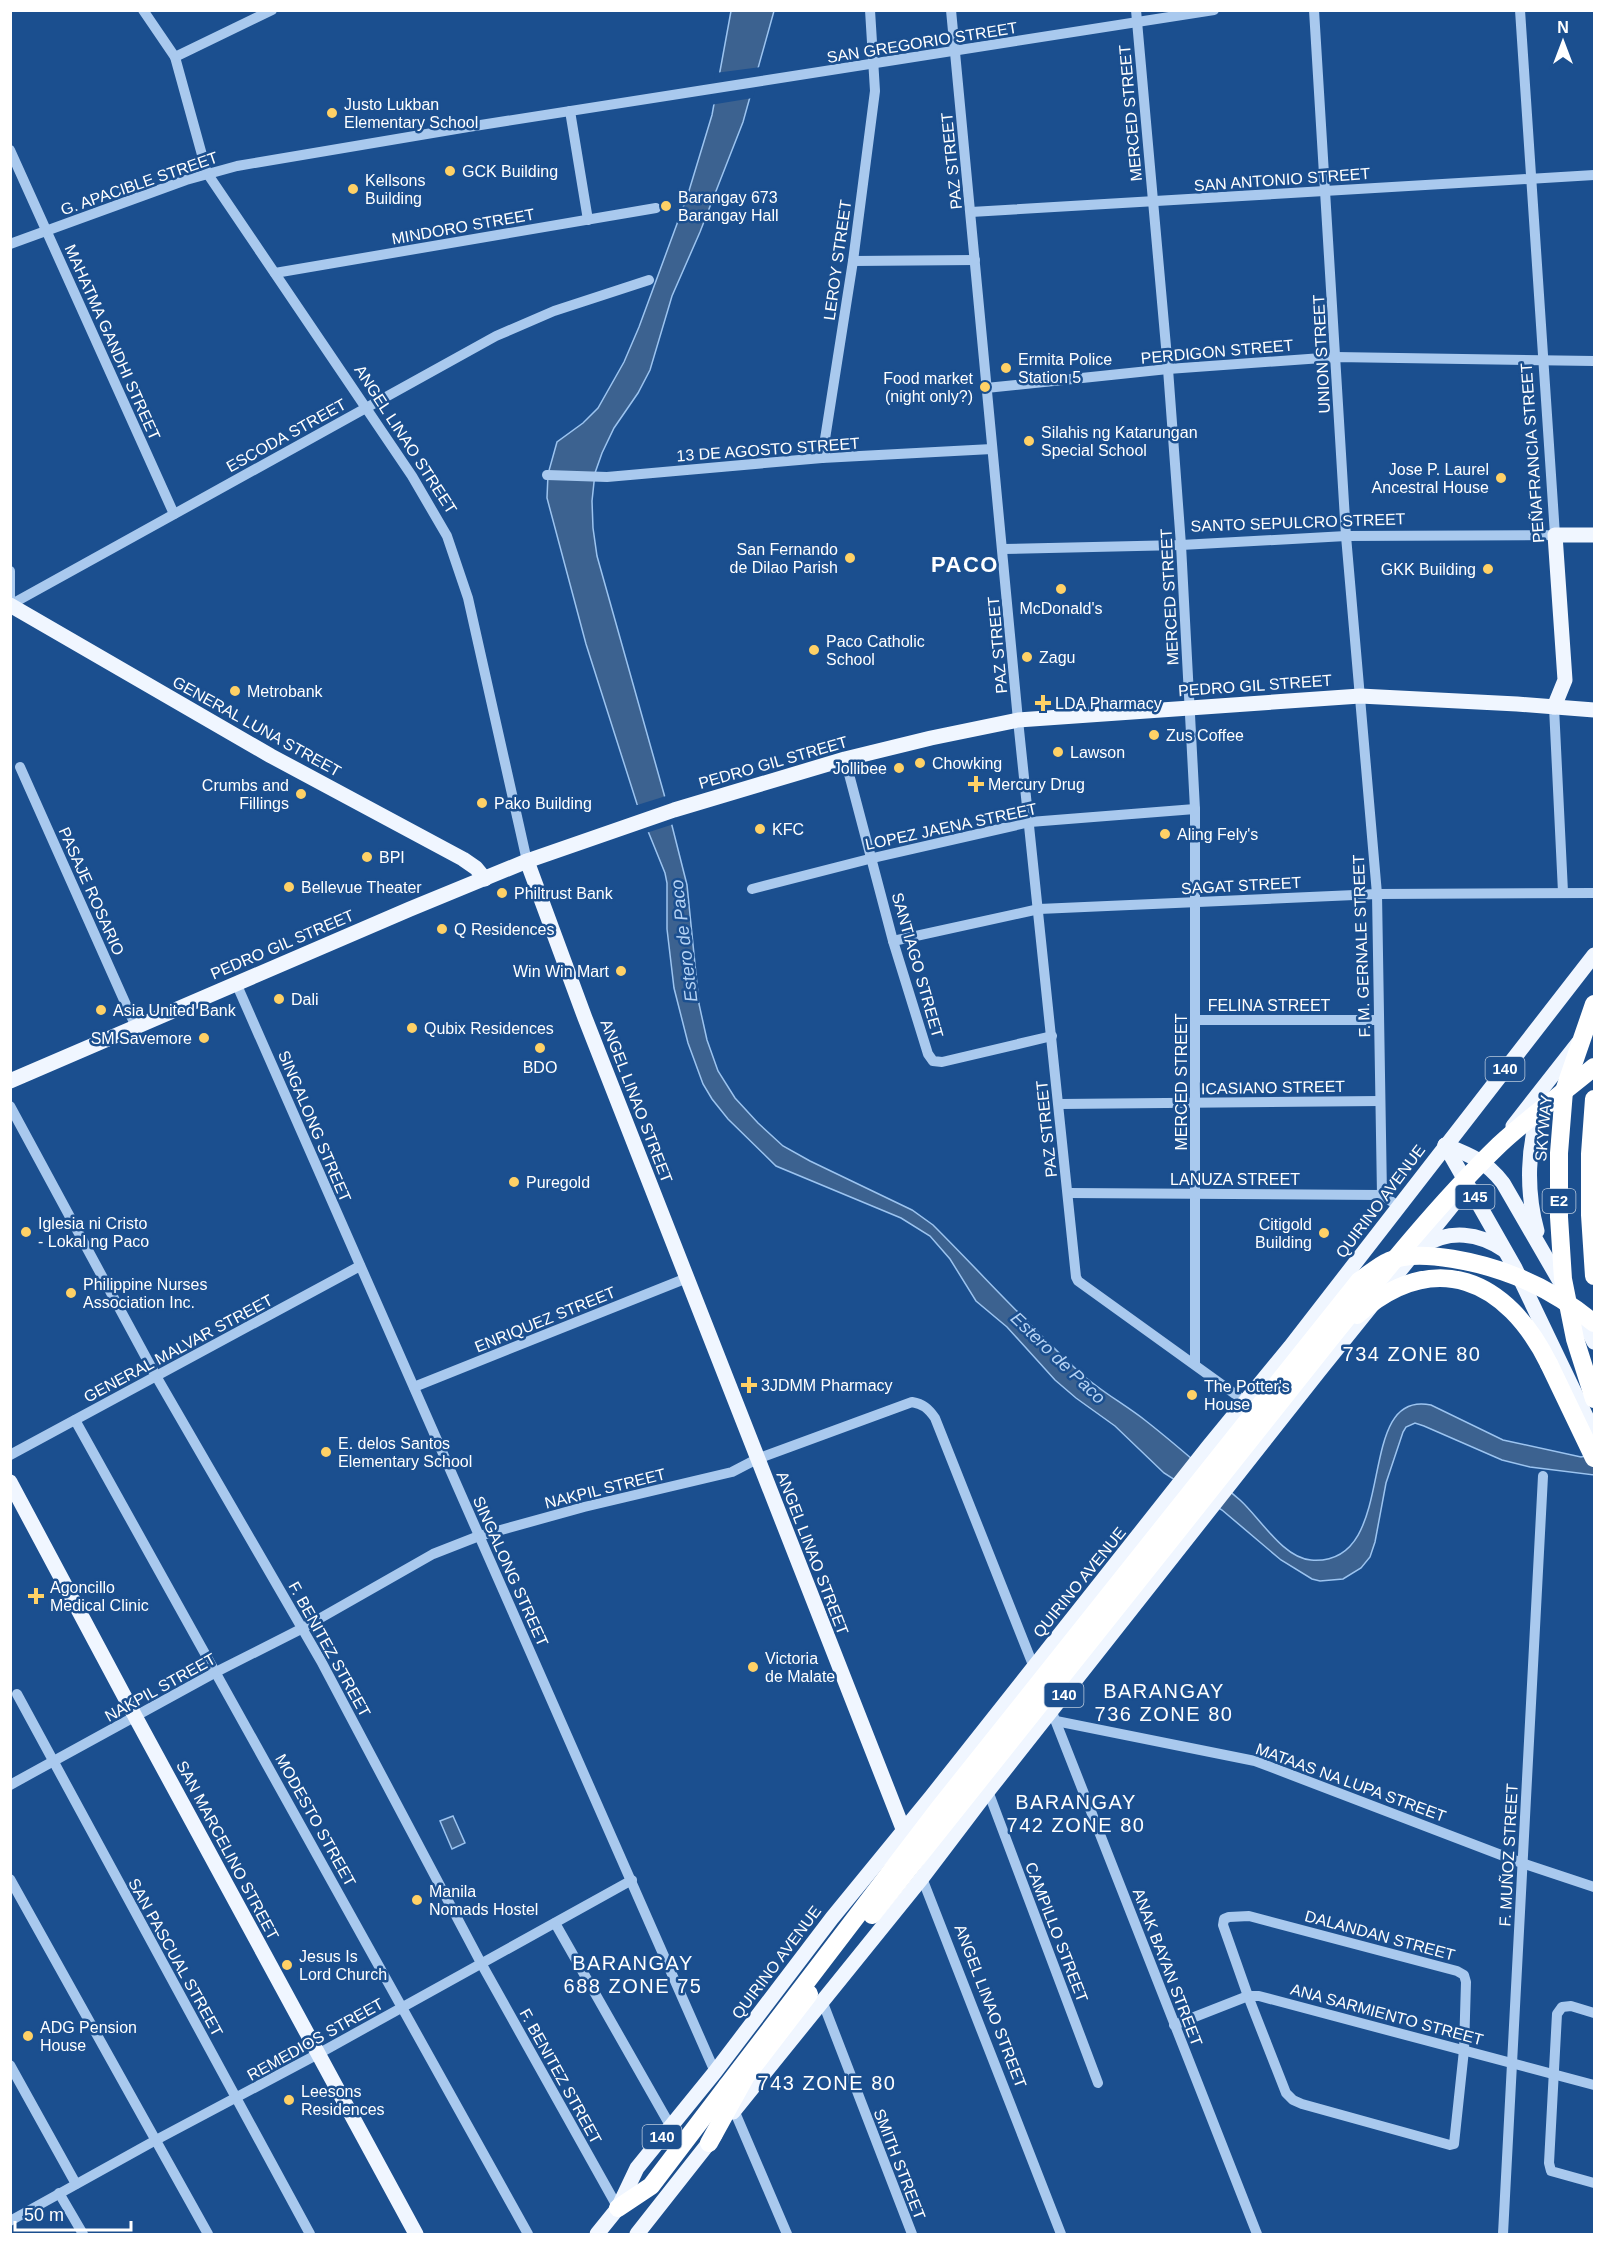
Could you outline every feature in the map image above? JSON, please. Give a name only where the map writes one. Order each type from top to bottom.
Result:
[{"type":"highway","name":"SKYWAY","points":[[1594,1004],[1564,1091],[1559,1153],[1559,1217],[1563,1279],[1575,1340],[1594,1399]]},
{"type":"highway","points":[[709,2143],[746,2076],[816,1998],[1365,1295],[1470,1174],[1501,1143],[1594,1067]]},
{"type":"highway","name":"E2","points":[[1594,1099],[1590,1154],[1590,1215],[1594,1276]]},
{"type":"highway","points":[[618,2208],[651,2186],[721,2079],[1359,1281],[1390,1260],[1419,1254],[1457,1260],[1516,1276],[1574,1306],[1594,1323]]},
{"type":"highway","points":[[1331,1338],[1361,1312],[1391,1292],[1412,1282],[1434,1278],[1471,1282],[1492,1293],[1515,1311],[1531,1330],[1594,1458]]},
{"type":"main road","name":"SANTO SEPULCRO STREET","points":[[1555,536],[1594,535]]},
{"type":"main road","name":"PEÑAFRANCIA STREET","points":[[1554,707],[1565,680],[1555,536]]},
{"type":"main road","name":"GENERAL LUNA STREET","points":[[10,605],[271,756],[463,859],[476,868],[485,879]]},
{"type":"main road","name":"PEDRO GIL STREET","points":[[10,1081],[527,861],[671,811],[845,759],[1018,720],[1190,707],[1360,696],[1594,710]]},
{"type":"main road","name":"ANGEL LINAO STREET","points":[[527,861],[585,1018],[922,1878]]},
{"type":"main road","name":"QUIRINO AVENUE","points":[[597,2235],[618,2208],[637,2169],[671,2127],[721,2079],[832,1918],[1246,1402],[1594,955]]},
{"type":"main road","name":"140","points":[[637,2235],[734,2110],[816,1998],[922,1878],[988,1791],[1054,1716],[1239,1473],[1469,1185],[1594,1022]]},
{"type":"main road","points":[[1540,1245],[1530,1194],[1532,1141],[1539,1114],[1562,1063]]},
{"type":"main road","name":"145","points":[[1445,1145],[1485,1163],[1503,1183],[1594,1342]]},
{"type":"main road","name":"145","points":[[1445,1145],[1530,1298],[1594,1432]]},
{"type":"main road","points":[[1416,1251],[1433,1240],[1467,1234],[1493,1242],[1504,1250]]},
{"type":"main road","points":[[1530,1298],[1561,1282]]},
{"type":"main road","name":"SAN MARCELINO STREET","points":[[10,1482],[416,2235]]},
{"type":"street","name":"ANGEL LINAO STREET","points":[[143,10],[175,57],[207,173],[412,476],[447,536],[468,598],[527,861]]},
{"type":"street","points":[[175,57],[272,10]]},
{"type":"street","name":"LEROY STREET","points":[[822,458],[853,261],[875,91],[870,10]]},
{"type":"street","name":"PAZ STREET","points":[[951,10],[1018,720],[1076,1277],[1078,1281],[1195,1364]]},
{"type":"street","name":"MERCED STREET","points":[[1136,10],[1181,545],[1195,809],[1195,1364]]},
{"type":"street","name":"SAN GREGORIO STREET","points":[[706,90],[1214,10]]},
{"type":"street","name":"UNION STREET","points":[[1314,10],[1347,536],[1360,696]]},
{"type":"street","name":"PEÑAFRANCIA STREET","points":[[1520,10],[1555,536]]},
{"type":"street","name":"G. APACIBLE STREET","points":[[10,244],[207,173],[237,166],[706,90]]},
{"type":"street","points":[[570,111],[588,220]]},
{"type":"street","name":"MAHATMA GANDHI STREET","points":[[10,150],[174,514]]},
{"type":"street","name":"SAN ANTONIO STREET","points":[[971,212],[1594,175]]},
{"type":"street","name":"MINDORO STREET","points":[[275,273],[657,208]]},
{"type":"street","points":[[853,261],[975,260]]},
{"type":"street","name":"ESCODA STREET","points":[[10,605],[496,336],[554,311],[649,280]]},
{"type":"street","name":"PERDIGON STREET","points":[[986,388],[1168,369],[1335,357],[1594,361]]},
{"type":"street","name":"13 DE AGOSTO STREET","points":[[547,475],[607,477],[822,458],[992,449]]},
{"type":"street","name":"SANTO SEPULCRO STREET","points":[[1003,549],[1181,545],[1347,536],[1555,536]]},
{"type":"street","points":[[10,571],[10,599]]},
{"type":"street","name":"F. M. GERNALE STREET","points":[[1360,696],[1377,894],[1382,1195]]},
{"type":"street","name":"PEÑAFRANCIA STREET","points":[[1554,707],[1563,892]]},
{"type":"street","name":"SANTIAGO STREET","points":[[845,759],[873,858],[893,941],[928,1054],[933,1061],[942,1062],[1052,1036]]},
{"type":"street","name":"PASAJE ROSARIO","points":[[20,767],[136,1027]]},
{"type":"street","name":"LOPEZ JAENA STREET","points":[[752,889],[1030,822],[1195,809]]},
{"type":"street","name":"SAGAT STREET","points":[[893,941],[1039,909],[1377,894],[1594,893]]},
{"type":"street","name":"SINGALONG STREET","points":[[236,983],[721,2079]]},
{"type":"street","name":"FELINA STREET","points":[[1196,1020],[1379,1020]]},
{"type":"street","name":"ICASIANO STREET","points":[[1059,1104],[1380,1101]]},
{"type":"street","name":"F. BENITEZ STREET","points":[[10,1106],[156,1376],[303,1628],[482,1964],[618,2208]]},
{"type":"street","name":"LANUZA STREET","points":[[1068,1192],[1382,1195]]},
{"type":"street","points":[[1382,1195],[1398,1206]]},
{"type":"street","name":"GENERAL MALVAR STREET","points":[[10,1455],[360,1266]]},
{"type":"street","name":"ENRIQUEZ STREET","points":[[414,1387],[687,1278]]},
{"type":"street","points":[[1195,1364],[1246,1402]]},
{"type":"street","name":"NAKPIL STREET","points":[[10,1785],[136,1718],[216,1672],[303,1628],[433,1554],[479,1536],[584,1507],[732,1472],[757,1459],[912,1402],[928,1408],[935,1418],[1054,1716]]},
{"type":"street","name":"MODESTO STREET","points":[[75,1420],[528,2235]]},
{"type":"street","name":"F. MUÑOZ STREET","points":[[1503,2235],[1543,1476]]},
{"type":"street","name":"SAN PASCUAL STREET","points":[[17,1694],[52,1763],[310,2235]]},
{"type":"street","name":"MATAAS NA LUPA STREET","points":[[1054,1716],[1255,1761],[1522,1863],[1594,1887]]},
{"type":"street","name":"ANAK BAYAN STREET","points":[[1054,1716],[1257,2235]]},
{"type":"street","name":"CAMPILLO STREET","points":[[988,1791],[1098,2083]]},
{"type":"street","name":"ANGEL LINAO STREET","points":[[922,1878],[1061,2235]]},
{"type":"street","points":[[10,1879],[208,2235]]},
{"type":"street","name":"REMEDIOS STREET","points":[[10,2221],[632,1880]]},
{"type":"street","name":"DALANDAN STREET","points":[[1248,1916],[1457,1971],[1464,1975],[1466,1982],[1464,2050],[1455,2143],[1450,2145],[1293,2100],[1286,2093],[1248,1996],[1223,1925],[1224,1919],[1248,1916]]},
{"type":"street","points":[[555,1923],[671,2127]]},
{"type":"street","name":"ANA SARMIENTO STREET","points":[[1174,2025],[1248,1996],[1276,1999],[1594,2085]]},
{"type":"street","name":"SMITH STREET","points":[[816,1998],[912,2235]]},
{"type":"street","points":[[1594,2013],[1571,2006],[1562,2007],[1557,2014],[1550,2169],[1594,2183]]},
{"type":"street","points":[[10,2065],[76,2184]]},
{"type":"street","points":[[734,2110],[787,2235]]},
{"type":"street","points":[[59,2193],[83,2235]]},
{"type":"water","name":"Estero de Paco","points":[[731,11],[774,11],[743,122],[672,296],[650,370],[638,393],[614,428],[602,453],[595,473],[592,501],[597,556],[664,794],[687,885],[699,1004],[707,1040],[718,1071],[735,1098],[783,1146],[912,1210],[933,1225],[1077,1370],[1182,1450],[1240,1500],[1272,1536],[1301,1558],[1311,1560],[1339,1555],[1357,1536],[1368,1510],[1382,1448],[1391,1423],[1407,1407],[1431,1405],[1503,1440],[1581,1457],[1594,1454],[1594,1475],[1530,1467],[1502,1460],[1415,1423],[1406,1427],[1403,1432],[1386,1483],[1370,1557],[1361,1568],[1343,1579],[1320,1581],[1312,1579],[1281,1560],[1222,1510],[1164,1473],[1115,1426],[1055,1380],[1007,1327],[976,1301],[950,1259],[930,1236],[901,1218],[776,1166],[728,1119],[703,1084],[688,1043],[674,988],[667,929],[665,873],[637,804],[586,644],[547,498],[548,474],[557,442],[583,423],[598,408],[624,362],[639,327],[688,194],[712,115]]},
{"type":"water","points":[[453,1816],[465,1843],[452,1849],[440,1821]]},
{"type":"pier","points":[[761,67],[753,98],[710,105],[715,73]]},
{"type":"pier","points":[[666,796],[674,824],[646,833],[634,806]]},
{"type":"place","name":"Justo Lukban Elementary School","points":[[332,113]]},
{"type":"place","name":"GCK Building","points":[[450,171]]},
{"type":"place","name":"Kellsons Building","points":[[353,189]]},
{"type":"place","name":"Barangay 673 Barangay Hall","points":[[666,206]]},
{"type":"place","name":"Ermita Police Station 5","points":[[1006,368]]},
{"type":"place","name":"Food market (night only?)","points":[[985,387]]},
{"type":"place","name":"Silahis ng Katarungan Special School","points":[[1029,441]]},
{"type":"place","name":"Jose P. Laurel Ancestral House","points":[[1501,478]]},
{"type":"place","name":"San Fernando de Dilao Parish","points":[[850,558]]},
{"type":"place","name":"GKK Building","points":[[1488,569]]},
{"type":"place","name":"McDonald's","points":[[1061,589]]},
{"type":"place","name":"Paco Catholic School","points":[[814,650]]},
{"type":"place","name":"Zagu","points":[[1027,657]]},
{"type":"place","name":"Metrobank","points":[[235,691]]},
{"type":"place","name":"LDA Pharmacy","points":[[1043,703]]},
{"type":"place","name":"Zus Coffee","points":[[1154,735]]},
{"type":"place","name":"Lawson","points":[[1058,752]]},
{"type":"place","name":"Chowking","points":[[920,763]]},
{"type":"place","name":"Jollibee","points":[[899,768]]},
{"type":"place","name":"Mercury Drug","points":[[976,784]]},
{"type":"place","name":"Crumbs and Fillings","points":[[301,794]]},
{"type":"place","name":"Pako Building","points":[[482,803]]},
{"type":"place","name":"KFC","points":[[760,829]]},
{"type":"place","name":"Aling Fely's","points":[[1165,834]]},
{"type":"place","name":"BPI","points":[[367,857]]},
{"type":"place","name":"Bellevue Theater","points":[[289,887]]},
{"type":"place","name":"Philtrust Bank","points":[[502,893]]},
{"type":"place","name":"Q Residences","points":[[442,929]]},
{"type":"place","name":"Win Win Mart","points":[[621,971]]},
{"type":"place","name":"Dali","points":[[279,999]]},
{"type":"place","name":"Asia United Bank","points":[[101,1010]]},
{"type":"place","name":"Qubix Residences","points":[[412,1028]]},
{"type":"place","name":"SM Savemore","points":[[204,1038]]},
{"type":"place","name":"BDO","points":[[540,1048]]},
{"type":"place","name":"Puregold","points":[[514,1182]]},
{"type":"place","name":"Iglesia ni Cristo - Lokal ng Paco","points":[[26,1232]]},
{"type":"place","name":"Citigold Building","points":[[1324,1233]]},
{"type":"place","name":"Philippine Nurses Association Inc.","points":[[71,1293]]},
{"type":"place","name":"3JDMM Pharmacy","points":[[749,1385]]},
{"type":"place","name":"The Potter's House","points":[[1192,1395]]},
{"type":"place","name":"E. delos Santos Elementary School","points":[[326,1452]]},
{"type":"place","name":"Agoncillo Medical Clinic","points":[[36,1596]]},
{"type":"place","name":"Victoria de Malate","points":[[753,1667]]},
{"type":"place","name":"Manila Nomads Hostel","points":[[417,1900]]},
{"type":"place","name":"Jesus Is Lord Church","points":[[287,1965]]},
{"type":"place","name":"ADG Pension House","points":[[28,2036]]},
{"type":"place","name":"Leesons Residences","points":[[289,2100]]},
{"type":"district","name":"PACO","points":[[965,564]]},
{"type":"district","name":"734 ZONE 80","points":[[1412,1354]]},
{"type":"district","name":"BARANGAY 736 ZONE 80","points":[[1164,1702]]},
{"type":"district","name":"BARANGAY 742 ZONE 80","points":[[1076,1814]]},
{"type":"district","name":"BARANGAY 688 ZONE 75","points":[[633,1974]]},
{"type":"district","name":"743 ZONE 80","points":[[827,2083]]}]
